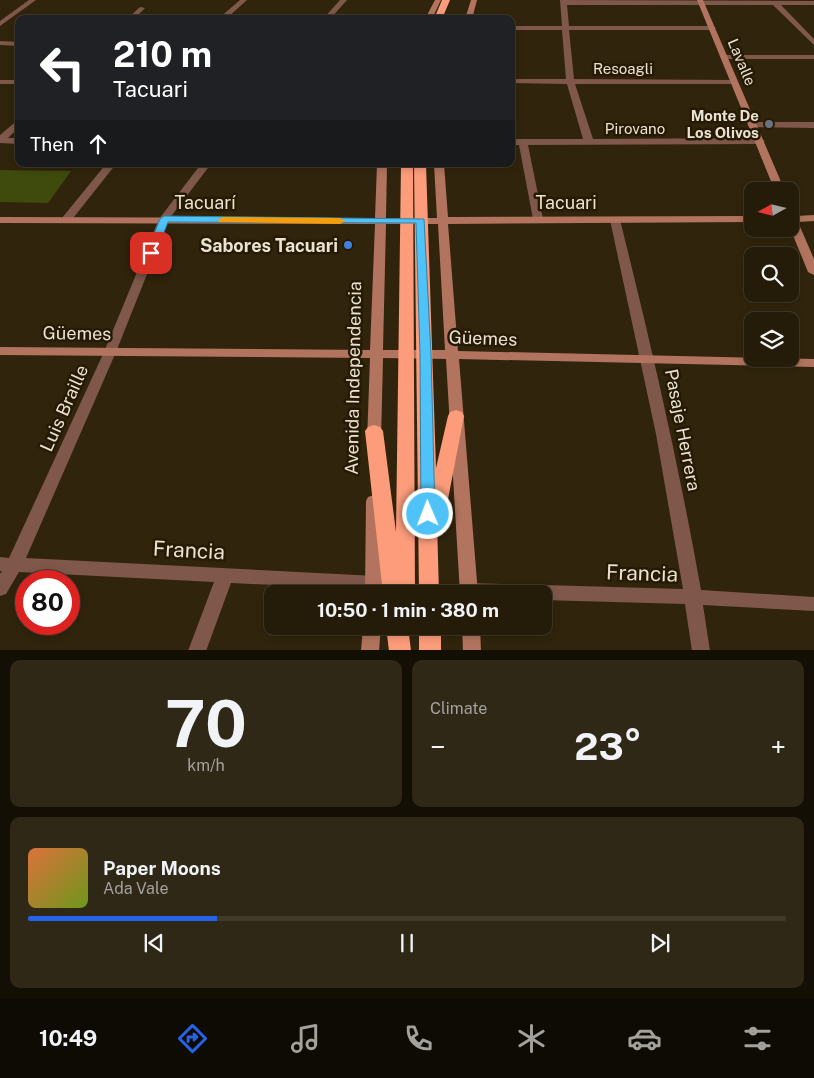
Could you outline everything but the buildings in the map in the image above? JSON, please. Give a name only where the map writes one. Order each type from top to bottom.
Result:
[{"type":"highway","points":[[434,15],[445,4]]},
{"type":"highway","points":[[407,167],[426,354],[430,585]]},
{"type":"highway","points":[[405,585],[407,355],[414,221],[420,167]]},
{"type":"highway","points":[[431,585],[436,505],[456,416]]},
{"type":"highway","points":[[374,432],[392,585]]},
{"type":"highway","points":[[398,635],[401,650]]},
{"type":"highway","points":[[401,650],[402,635]]},
{"type":"highway","points":[[430,635],[430,650]]},
{"type":"street","points":[[0,24],[33,0]]},
{"type":"street","points":[[227,15],[244,0]]},
{"type":"street","points":[[330,15],[344,0]]},
{"type":"street","points":[[432,15],[438,0]]},
{"type":"street","points":[[469,15],[474,0]]},
{"type":"street","points":[[589,142],[570,81],[564,2],[814,3]]},
{"type":"street","name":"Lavalle","points":[[700,2],[776,182]]},
{"type":"street","points":[[773,2],[814,43]]},
{"type":"street","points":[[134,15],[142,8]]},
{"type":"street","points":[[515,28],[712,28]]},
{"type":"street","points":[[0,44],[15,44]]},
{"type":"street","points":[[724,56],[814,57]]},
{"type":"street","name":"Resoagli","points":[[515,81],[734,82]]},
{"type":"street","points":[[0,82],[15,82]]},
{"type":"street","points":[[753,125],[814,125]]},
{"type":"street","points":[[0,140],[15,126]]},
{"type":"street","points":[[0,140],[15,140]]},
{"type":"street","name":"Pirovano","points":[[515,142],[760,141]]},
{"type":"street","points":[[523,142],[538,219]]},
{"type":"street","points":[[66,220],[109,167]]},
{"type":"street","name":"Luis Braille","points":[[0,589],[7,564],[110,352],[164,219],[204,167]]},
{"type":"street","name":"Avenida Independencia","points":[[375,585],[375,355],[382,167]]},
{"type":"street","points":[[439,167],[468,585]]},
{"type":"street","points":[[799,217],[814,218]]},
{"type":"street","name":"Tacuari","points":[[379,221],[744,219]]},
{"type":"street","name":"Tacuarí","points":[[0,220],[379,221]]},
{"type":"street","name":"Pasaje Herrera","points":[[615,220],[649,360],[694,597],[701,650]]},
{"type":"street","points":[[799,236],[814,272]]},
{"type":"street","name":"Güemes","points":[[0,351],[426,354],[814,363]]},
{"type":"street","name":"Francia","points":[[7,564],[226,574],[343,585]]},
{"type":"street","points":[[197,650],[226,574]]},
{"type":"street","name":"Francia","points":[[552,594],[694,597],[814,604]]},
{"type":"street","points":[[370,650],[371,635]]},
{"type":"street","points":[[471,635],[472,650]]},
{"type":"green space","points":[[0,170],[71,171],[48,203],[0,202]]},
{"type":"slow traffic","points":[[223,220],[340,221]]},
{"type":"place","name":"Monte De Los Olivos","points":[[769,124]]},
{"type":"place","name":"Sabores Tacuari","points":[[348,245]]},
{"type":"route","points":[[151,253],[164,219],[420,221],[426,354],[428,514]]}]
